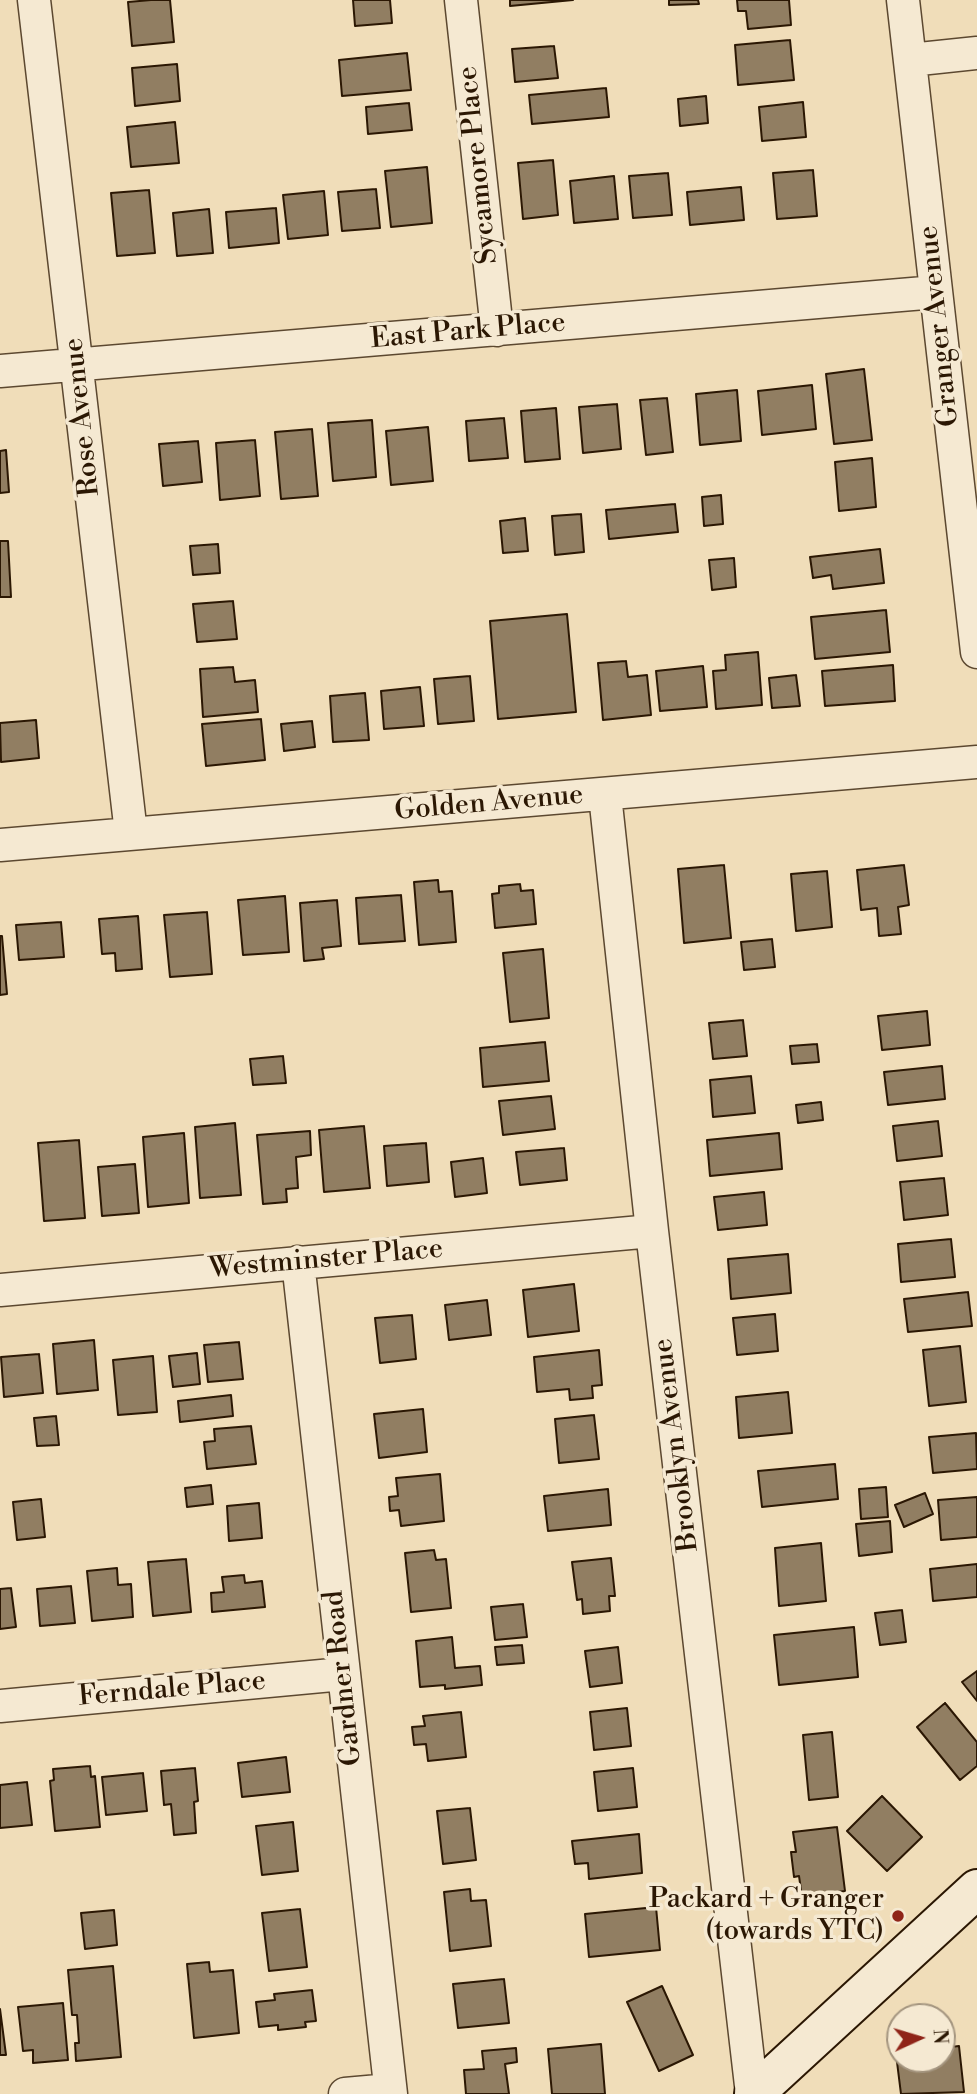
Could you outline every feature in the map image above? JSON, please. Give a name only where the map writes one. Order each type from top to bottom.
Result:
[{"type":"main road","points":[[753,2094],[977,1889]]},
{"type":"street","name":"Rose Avenue","points":[[34,0],[131,833]]},
{"type":"street","name":"Sycamore Place","points":[[461,0],[497,330]]},
{"type":"street","name":"Granger Avenue","points":[[903,0],[977,652]]},
{"type":"street","points":[[910,60],[977,53]]},
{"type":"street","name":"East Park Place","points":[[0,371],[936,292]]},
{"type":"street","name":"Golden Avenue","points":[[0,845],[977,762]]},
{"type":"street","name":"Brooklyn Avenue","points":[[605,795],[652,1231],[753,2094]]},
{"type":"street","name":"Westminster Place","points":[[0,1290],[652,1231]]},
{"type":"street","name":"Gardner Road","points":[[298,1262],[391,2092]]},
{"type":"street","name":"Ferndale Place","points":[[0,1706],[343,1674]]},
{"type":"street","points":[[345,2094],[391,2092]]},
{"type":"building","points":[[170,0],[174,42],[132,46],[128,2]]},
{"type":"building","points":[[353,0],[390,0],[392,23],[355,26]]},
{"type":"building","points":[[510,0],[573,0],[510,6]]},
{"type":"building","points":[[669,0],[698,0],[699,4],[669,5]]},
{"type":"building","points":[[737,0],[789,0],[791,25],[748,29],[746,11],[738,11]]},
{"type":"building","points":[[790,40],[794,80],[738,85],[735,45]]},
{"type":"building","points":[[554,46],[558,78],[515,82],[512,49]]},
{"type":"building","points":[[407,53],[411,90],[342,96],[339,60]]},
{"type":"building","points":[[177,64],[180,101],[135,106],[132,68]]},
{"type":"building","points":[[606,88],[609,117],[532,124],[529,95]]},
{"type":"building","points":[[706,96],[708,123],[680,126],[678,99]]},
{"type":"building","points":[[803,102],[806,137],[762,141],[759,107]]},
{"type":"building","points":[[409,103],[412,130],[368,134],[366,107]]},
{"type":"building","points":[[175,122],[179,163],[131,167],[127,127]]},
{"type":"building","points":[[553,160],[558,215],[523,219],[518,163]]},
{"type":"building","points":[[427,167],[432,223],[391,227],[385,171]]},
{"type":"building","points":[[813,170],[817,216],[777,219],[773,173]]},
{"type":"building","points":[[668,173],[672,215],[633,218],[629,176]]},
{"type":"building","points":[[614,176],[618,219],[574,223],[570,181]]},
{"type":"building","points":[[741,187],[744,220],[690,225],[687,192]]},
{"type":"building","points":[[376,189],[380,228],[342,231],[338,192]]},
{"type":"building","points":[[149,190],[155,253],[117,256],[111,193]]},
{"type":"building","points":[[324,191],[328,235],[288,239],[283,195]]},
{"type":"building","points":[[276,208],[279,243],[229,248],[226,212]]},
{"type":"building","points":[[209,209],[213,253],[177,256],[173,213]]},
{"type":"building","points":[[864,369],[872,440],[834,444],[826,374]]},
{"type":"building","points":[[812,385],[816,429],[762,435],[758,391]]},
{"type":"building","points":[[737,390],[741,441],[700,445],[696,394]]},
{"type":"building","points":[[667,398],[673,452],[646,455],[640,400]]},
{"type":"building","points":[[617,404],[621,449],[583,453],[579,407]]},
{"type":"building","points":[[556,408],[560,459],[525,462],[521,411]]},
{"type":"building","points":[[504,418],[508,458],[469,461],[466,421]]},
{"type":"building","points":[[372,420],[376,477],[333,481],[328,423]]},
{"type":"building","points":[[428,427],[433,481],[391,485],[386,431]]},
{"type":"building","points":[[312,429],[318,496],[281,499],[275,432]]},
{"type":"building","points":[[255,440],[260,496],[220,500],[216,443]]},
{"type":"building","points":[[198,441],[202,482],[163,486],[159,444]]},
{"type":"building","points":[[6,450],[9,492],[0,493],[0,451]]},
{"type":"building","points":[[872,458],[876,507],[839,511],[835,462]]},
{"type":"building","points":[[721,495],[723,524],[704,526],[702,497]]},
{"type":"building","points":[[675,504],[678,532],[609,539],[606,510]]},
{"type":"building","points":[[581,514],[584,552],[555,555],[552,516]]},
{"type":"building","points":[[525,518],[528,551],[503,553],[500,521]]},
{"type":"building","points":[[0,541],[8,541],[11,597],[0,597]]},
{"type":"building","points":[[218,544],[220,573],[193,575],[190,546]]},
{"type":"building","points":[[880,549],[884,583],[833,589],[831,575],[813,578],[810,557]]},
{"type":"building","points":[[734,558],[736,587],[712,590],[709,560]]},
{"type":"building","points":[[233,601],[237,639],[197,642],[193,604]]},
{"type":"building","points":[[886,610],[890,652],[815,659],[811,617]]},
{"type":"building","points":[[567,614],[576,712],[498,719],[490,621]]},
{"type":"building","points":[[758,652],[762,705],[716,709],[713,671],[726,670],[725,655]]},
{"type":"building","points":[[626,661],[628,677],[647,675],[651,715],[603,720],[598,663]]},
{"type":"building","points":[[893,665],[895,701],[825,706],[822,671]]},
{"type":"building","points":[[703,666],[707,707],[660,711],[656,671]]},
{"type":"building","points":[[233,667],[235,682],[255,680],[258,712],[203,717],[200,669]]},
{"type":"building","points":[[796,675],[800,706],[772,708],[769,678]]},
{"type":"building","points":[[470,676],[474,721],[438,724],[434,679]]},
{"type":"building","points":[[420,687],[424,726],[384,729],[381,691]]},
{"type":"building","points":[[365,693],[369,740],[333,742],[330,696]]},
{"type":"building","points":[[261,719],[265,760],[206,766],[202,724]]},
{"type":"building","points":[[36,720],[39,758],[1,762],[0,723]]},
{"type":"building","points":[[312,721],[315,747],[284,751],[281,724]]},
{"type":"building","points":[[724,865],[731,938],[684,943],[678,869]]},
{"type":"building","points":[[904,865],[909,905],[898,907],[901,934],[879,936],[877,908],[861,910],[857,870]]},
{"type":"building","points":[[827,871],[832,927],[796,931],[791,874]]},
{"type":"building","points":[[438,880],[439,892],[452,891],[456,942],[419,945],[414,882]]},
{"type":"building","points":[[520,884],[521,891],[533,890],[536,924],[495,928],[492,894],[499,893],[499,886]]},
{"type":"building","points":[[401,895],[405,941],[359,944],[356,898]]},
{"type":"building","points":[[285,896],[289,952],[243,955],[238,900]]},
{"type":"building","points":[[337,900],[341,946],[322,948],[324,959],[304,961],[300,903]]},
{"type":"building","points":[[207,912],[212,974],[170,977],[164,915]]},
{"type":"building","points":[[138,916],[142,969],[116,971],[115,953],[102,954],[99,919]]},
{"type":"building","points":[[61,922],[64,957],[19,960],[16,925]]},
{"type":"building","points":[[0,936],[7,994],[0,995]]},
{"type":"building","points":[[772,939],[775,967],[744,970],[741,942]]},
{"type":"building","points":[[543,949],[549,1018],[510,1022],[503,953]]},
{"type":"building","points":[[927,1011],[930,1045],[882,1050],[878,1016]]},
{"type":"building","points":[[743,1020],[747,1056],[713,1059],[709,1023]]},
{"type":"building","points":[[545,1042],[549,1081],[483,1087],[480,1048]]},
{"type":"building","points":[[817,1044],[819,1062],[792,1064],[790,1046]]},
{"type":"building","points":[[283,1056],[286,1083],[253,1085],[250,1059]]},
{"type":"building","points":[[942,1066],[945,1099],[888,1105],[884,1072]]},
{"type":"building","points":[[751,1076],[755,1113],[713,1117],[710,1080]]},
{"type":"building","points":[[551,1096],[555,1129],[503,1135],[499,1101]]},
{"type":"building","points":[[821,1102],[823,1120],[798,1123],[796,1105]]},
{"type":"building","points":[[938,1121],[942,1156],[897,1161],[893,1126]]},
{"type":"building","points":[[235,1123],[241,1195],[200,1198],[195,1127]]},
{"type":"building","points":[[364,1126],[370,1188],[324,1192],[319,1130]]},
{"type":"building","points":[[310,1131],[311,1155],[296,1157],[298,1188],[286,1189],[287,1202],[263,1204],[257,1135]]},
{"type":"building","points":[[184,1133],[189,1203],[148,1207],[143,1137]]},
{"type":"building","points":[[779,1133],[782,1169],[710,1176],[707,1140]]},
{"type":"building","points":[[79,1140],[85,1218],[44,1221],[38,1143]]},
{"type":"building","points":[[426,1143],[429,1182],[387,1186],[384,1146]]},
{"type":"building","points":[[564,1148],[567,1180],[520,1185],[516,1152]]},
{"type":"building","points":[[483,1158],[487,1193],[455,1197],[451,1162]]},
{"type":"building","points":[[135,1164],[139,1213],[102,1216],[98,1167]]},
{"type":"building","points":[[944,1178],[948,1215],[904,1220],[900,1182]]},
{"type":"building","points":[[764,1192],[767,1225],[718,1230],[714,1197]]},
{"type":"building","points":[[951,1239],[955,1277],[901,1282],[898,1244]]},
{"type":"building","points":[[788,1254],[791,1293],[731,1299],[728,1259]]},
{"type":"building","points":[[574,1284],[579,1331],[528,1337],[523,1290]]},
{"type":"building","points":[[968,1292],[972,1326],[908,1332],[904,1299]]},
{"type":"building","points":[[487,1300],[491,1335],[449,1340],[445,1305]]},
{"type":"building","points":[[775,1314],[778,1351],[737,1355],[733,1318]]},
{"type":"building","points":[[412,1315],[416,1359],[380,1363],[375,1318]]},
{"type":"building","points":[[94,1340],[98,1390],[57,1394],[53,1344]]},
{"type":"building","points":[[239,1342],[243,1379],[208,1382],[204,1345]]},
{"type":"building","points":[[960,1346],[966,1402],[929,1406],[923,1350]]},
{"type":"building","points":[[599,1350],[602,1385],[592,1386],[593,1398],[570,1400],[569,1389],[537,1392],[534,1357]]},
{"type":"building","points":[[197,1353],[200,1384],[173,1387],[169,1356]]},
{"type":"building","points":[[39,1354],[43,1393],[4,1397],[1,1357]]},
{"type":"building","points":[[153,1356],[157,1412],[118,1415],[113,1360]]},
{"type":"building","points":[[788,1392],[792,1433],[739,1438],[736,1397]]},
{"type":"building","points":[[231,1395],[233,1416],[180,1422],[178,1401]]},
{"type":"building","points":[[423,1409],[427,1452],[379,1458],[374,1414]]},
{"type":"building","points":[[594,1415],[599,1459],[559,1463],[555,1419]]},
{"type":"building","points":[[56,1416],[59,1445],[37,1446],[34,1418]]},
{"type":"building","points":[[251,1426],[256,1464],[207,1469],[204,1442],[215,1441],[214,1429]]},
{"type":"building","points":[[976,1433],[977,1469],[933,1473],[929,1437]]},
{"type":"building","points":[[835,1464],[838,1499],[762,1507],[758,1471]]},
{"type":"building","points":[[440,1474],[444,1521],[401,1526],[399,1510],[390,1511],[389,1497],[398,1496],[396,1478]]},
{"type":"building","points":[[211,1485],[213,1504],[187,1507],[185,1488]]},
{"type":"building","points":[[886,1487],[888,1517],[861,1519],[859,1489]]},
{"type":"building","points":[[608,1489],[611,1525],[548,1531],[544,1496]]},
{"type":"building","points":[[925,1493],[933,1514],[904,1527],[895,1505]]},
{"type":"building","points":[[977,1497],[977,1537],[941,1540],[938,1500]]},
{"type":"building","points":[[41,1499],[45,1537],[17,1540],[13,1502]]},
{"type":"building","points":[[259,1503],[262,1538],[229,1541],[227,1506]]},
{"type":"building","points":[[890,1521],[892,1552],[859,1556],[856,1524]]},
{"type":"building","points":[[821,1543],[826,1601],[779,1606],[775,1548]]},
{"type":"building","points":[[434,1550],[436,1560],[446,1559],[451,1608],[411,1612],[405,1553]]},
{"type":"building","points":[[611,1558],[615,1596],[609,1596],[610,1611],[583,1614],[582,1599],[577,1600],[572,1562]]},
{"type":"building","points":[[186,1559],[191,1612],[153,1616],[148,1562]]},
{"type":"building","points":[[977,1564],[977,1597],[933,1601],[930,1569]]},
{"type":"building","points":[[117,1568],[118,1585],[131,1584],[133,1617],[92,1621],[87,1571]]},
{"type":"building","points":[[244,1575],[245,1583],[262,1581],[265,1607],[212,1612],[211,1593],[224,1592],[222,1577]]},
{"type":"building","points":[[71,1586],[75,1623],[40,1626],[37,1589]]},
{"type":"building","points":[[11,1588],[16,1627],[0,1629],[0,1589]]},
{"type":"building","points":[[523,1604],[527,1637],[495,1640],[491,1607]]},
{"type":"building","points":[[902,1610],[906,1642],[880,1645],[875,1613]]},
{"type":"building","points":[[854,1627],[858,1677],[779,1685],[774,1635]]},
{"type":"building","points":[[452,1637],[455,1668],[480,1666],[482,1685],[445,1689],[445,1685],[420,1687],[416,1641]]},
{"type":"building","points":[[522,1645],[524,1663],[497,1665],[495,1647]]},
{"type":"building","points":[[618,1647],[622,1683],[590,1687],[585,1651]]},
{"type":"building","points":[[977,1671],[977,1701],[962,1682]]},
{"type":"building","points":[[945,1703],[977,1742],[977,1766],[960,1780],[917,1727]]},
{"type":"building","points":[[627,1708],[631,1746],[594,1750],[590,1712]]},
{"type":"building","points":[[461,1712],[466,1757],[428,1761],[426,1744],[414,1745],[412,1727],[425,1726],[423,1716]]},
{"type":"building","points":[[832,1732],[838,1797],[809,1800],[803,1735]]},
{"type":"building","points":[[286,1757],[290,1792],[242,1797],[238,1763]]},
{"type":"building","points":[[90,1766],[91,1777],[95,1776],[100,1827],[55,1831],[50,1781],[54,1780],[53,1769]]},
{"type":"building","points":[[195,1768],[198,1801],[194,1802],[196,1833],[174,1835],[171,1804],[164,1805],[161,1771]]},
{"type":"building","points":[[633,1768],[637,1807],[598,1811],[594,1772]]},
{"type":"building","points":[[143,1773],[147,1811],[106,1815],[102,1777]]},
{"type":"building","points":[[27,1782],[32,1825],[0,1828],[0,1785]]},
{"type":"building","points":[[882,1796],[922,1837],[887,1871],[847,1831]]},
{"type":"building","points":[[470,1808],[476,1860],[443,1864],[437,1811]]},
{"type":"building","points":[[293,1822],[298,1871],[262,1875],[256,1826]]},
{"type":"building","points":[[837,1827],[845,1891],[802,1897],[799,1876],[794,1877],[791,1852],[796,1852],[793,1832]]},
{"type":"building","points":[[639,1834],[642,1873],[589,1879],[588,1863],[575,1864],[572,1841]]},
{"type":"building","points":[[470,1889],[471,1901],[486,1900],[491,1946],[450,1951],[444,1892]]},
{"type":"building","points":[[656,1907],[660,1950],[589,1957],[585,1914]]},
{"type":"building","points":[[300,1909],[307,1967],[269,1971],[262,1913]]},
{"type":"building","points":[[114,1910],[117,1945],[85,1949],[81,1913]]},
{"type":"building","points":[[209,1962],[210,1972],[233,1970],[239,2033],[194,2038],[187,1964]]},
{"type":"building","points":[[113,1966],[121,2057],[76,2061],[75,2043],[79,2043],[77,2015],[72,2015],[68,1970]]},
{"type":"building","points":[[504,1979],[509,2023],[458,2028],[453,1984]]},
{"type":"building","points":[[662,1986],[693,2055],[659,2071],[627,2002]]},
{"type":"building","points":[[312,1990],[316,2021],[305,2022],[306,2027],[278,2030],[278,2025],[259,2027],[256,2002],[275,2000],[274,1994]]},
{"type":"building","points":[[63,2003],[68,2060],[33,2063],[33,2050],[23,2051],[18,2007]]},
{"type":"building","points":[[0,2009],[6,2055],[0,2055]]},
{"type":"building","points":[[601,2044],[605,2094],[552,2094],[548,2049]]},
{"type":"building","points":[[956,2046],[959,2046],[964,2092],[901,2094],[898,2073],[956,2073]]},
{"type":"building","points":[[516,2048],[517,2062],[505,2064],[509,2094],[466,2094],[464,2070],[484,2069],[482,2051]]},
{"type":"place","name":"Packard + Granger (towards YTC)","points":[[898,1916]]}]
